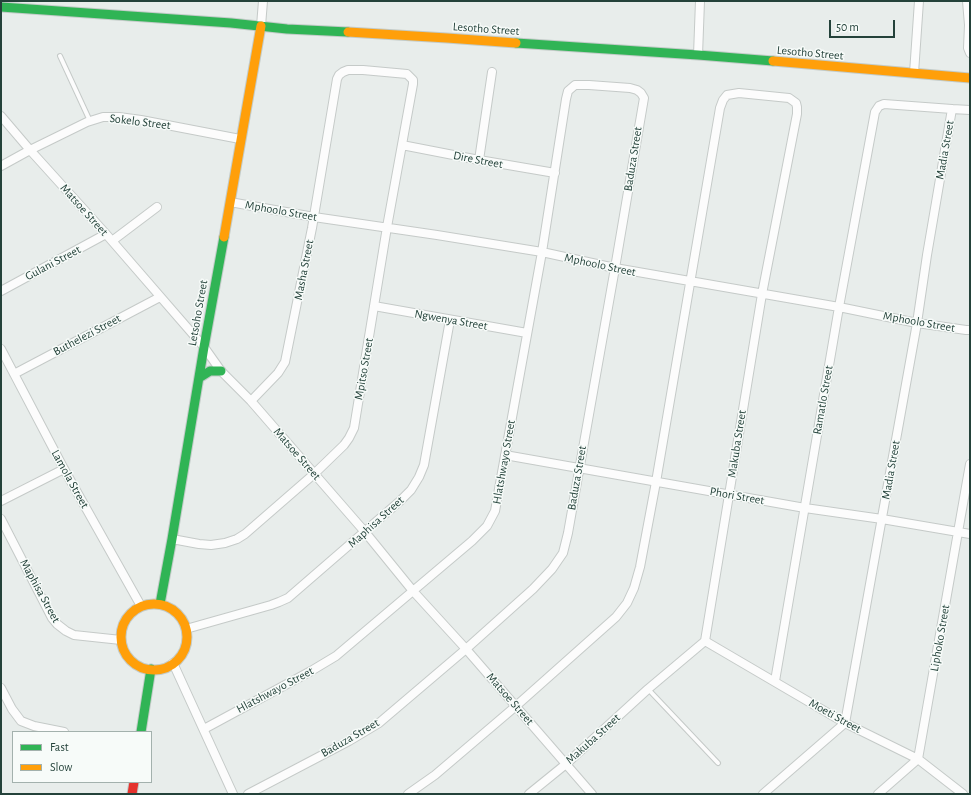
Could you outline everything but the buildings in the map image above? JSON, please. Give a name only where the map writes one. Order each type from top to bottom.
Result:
[{"type":"street","points":[[261,26],[264,1]]},
{"type":"street","points":[[698,55],[700,1]]},
{"type":"street","points":[[914,73],[919,1]]},
{"type":"street","points":[[967,1],[970,25],[968,48],[970,53]]},
{"type":"street","name":"Lesotho Street","points":[[1,6],[287,29],[698,55],[970,78]]},
{"type":"street","name":"Letsoho Street","points":[[160,604],[240,139],[261,26]]},
{"type":"street","name":"Mpitso Street","points":[[172,539],[210,545],[225,544],[237,539],[245,534],[314,474],[344,445],[354,428],[387,227],[413,84],[412,80],[407,74],[363,70],[348,70],[339,75],[337,79]]},
{"type":"street","points":[[479,160],[492,72]]},
{"type":"street","name":"Masha Street","points":[[250,401],[278,373],[284,362],[314,217],[337,79]]},
{"type":"street","name":"Baduza Street","points":[[248,794],[349,741],[379,723],[466,649],[533,589],[552,569],[563,553],[568,533],[644,98],[637,90],[630,88],[589,84],[575,85],[568,91],[566,99]]},
{"type":"street","name":"Makuba Street","points":[[530,794],[566,764],[648,689],[704,641],[762,294],[797,114],[796,103],[789,98],[739,93],[727,95],[723,100],[720,108],[690,281]]},
{"type":"street","name":"Hlatshwayo Street","points":[[204,729],[336,656],[472,541],[487,526],[495,511],[542,252],[566,99]]},
{"type":"street","name":"Ramatlo Street","points":[[775,682],[839,307],[875,112],[879,106],[884,104],[952,110]]},
{"type":"street","points":[[952,110],[970,110]]},
{"type":"street","name":"Madia Street","points":[[845,723],[917,323],[952,110]]},
{"type":"street","name":"Matsoe Street","points":[[1,116],[160,296],[204,347],[221,371],[250,401],[365,532],[413,591],[466,649],[592,794]]},
{"type":"street","name":"Sokelo Street","points":[[1,166],[90,121],[103,117],[141,120],[240,139]]},
{"type":"street","name":"Dire Street","points":[[402,145],[555,173]]},
{"type":"street","name":"Mphoolo Street","points":[[230,202],[314,217],[542,252],[615,268],[839,307],[917,323],[970,330]]},
{"type":"street","points":[[112,241],[157,207]]},
{"type":"street","name":"Gulani Street","points":[[1,291],[106,234]]},
{"type":"street","points":[[408,794],[435,775],[516,706],[616,617],[627,603],[634,588],[640,567],[690,281]]},
{"type":"street","name":"Buthelezi Street","points":[[14,374],[160,296]]},
{"type":"street","name":"Ngwenya Street","points":[[374,306],[527,333]]},
{"type":"street","name":"Maphisa Street","points":[[186,629],[284,600],[292,595],[365,532],[411,490],[420,477],[424,465],[450,320]]},
{"type":"street","name":"Lamola Street","points":[[1,349],[64,469],[141,606]]},
{"type":"street","points":[[199,378],[210,372],[221,371]]},
{"type":"street","name":"Phori Street","points":[[505,455],[805,508],[970,534]]},
{"type":"street","name":"Liphoko Street","points":[[918,759],[970,464]]},
{"type":"street","points":[[1,501],[64,469]]},
{"type":"street","name":"Maphisa Street","points":[[1,519],[52,618],[57,624],[74,635],[122,640]]},
{"type":"street","points":[[160,604],[168,607],[182,619],[186,629],[185,647],[180,656],[173,663],[163,668],[151,669],[140,666],[131,660],[125,651],[122,640],[122,630],[126,620],[132,612],[141,606],[160,604]]},
{"type":"street","name":"Moeti Street","points":[[704,641],[845,723],[918,759],[963,794]]},
{"type":"street","points":[[173,663],[233,794]]},
{"type":"street","points":[[142,731],[151,669]]},
{"type":"street","points":[[1,688],[12,709],[21,721],[34,726],[59,731]]},
{"type":"street","points":[[763,794],[845,723]]},
{"type":"street","points":[[878,794],[918,759]]},
{"type":"street","points":[[132,794],[134,783]]},
{"type":"lane","points":[[60,56],[90,121]]},
{"type":"lane","points":[[648,689],[718,763]]},
{"type":"traffic: fast","points":[[1,7],[231,23],[287,29],[348,32]]},
{"type":"traffic: fast","points":[[516,43],[773,61]]},
{"type":"traffic: fast","points":[[160,604],[224,237]]},
{"type":"traffic: fast","points":[[199,378],[210,371],[221,371]]},
{"type":"traffic: fast","points":[[141,731],[151,669]]},
{"type":"traffic: slow","points":[[224,237],[261,26]]},
{"type":"traffic: slow","points":[[348,32],[516,43]]},
{"type":"traffic: slow","points":[[773,61],[970,78]]},
{"type":"traffic: slow","points":[[154,604],[167,607],[177,614],[184,624],[187,637],[184,650],[177,660],[167,667],[154,670],[141,667],[131,660],[124,650],[121,637],[124,624],[131,614],[141,607],[154,604]]},
{"type":"traffic: jam","points":[[132,794],[134,783]]}]
